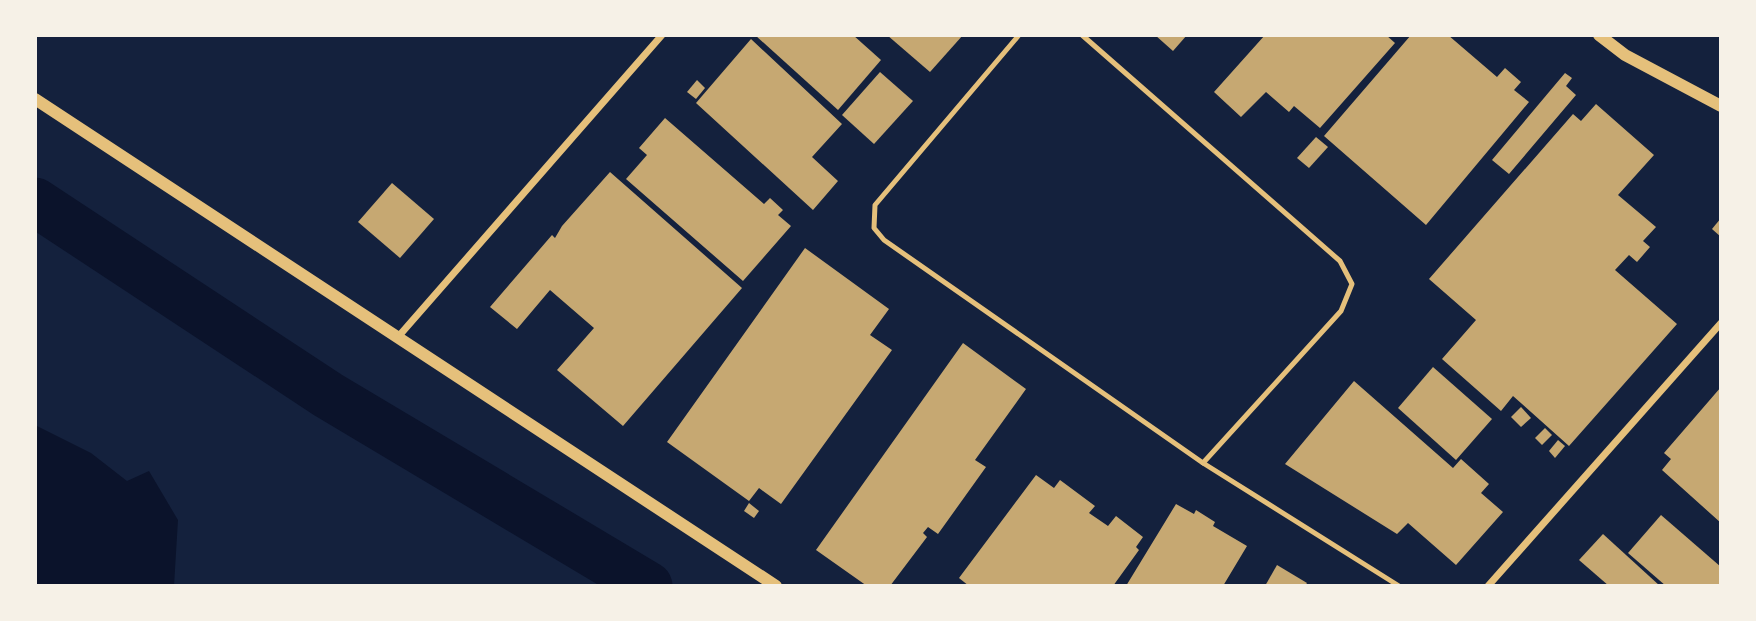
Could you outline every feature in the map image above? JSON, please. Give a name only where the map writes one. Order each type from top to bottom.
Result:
[{"type":"street","points":[[398,337],[662,35]]},
{"type":"street","points":[[1600,35],[1625,55],[1721,106]]},
{"type":"street","points":[[35,99],[776,586]]},
{"type":"street","points":[[1488,586],[1721,323]]},
{"type":"lane","points":[[1019,35],[875,205],[874,228],[884,240],[1203,463],[1399,586]]},
{"type":"lane","points":[[1082,35],[1340,261],[1352,284],[1341,311],[1203,463]]},
{"type":"water","points":[[35,425],[91,453],[127,481],[149,471],[178,520],[174,586],[35,586]]},
{"type":"building","points":[[755,35],[853,35],[881,60],[838,110]]},
{"type":"building","points":[[887,35],[963,35],[930,72]]},
{"type":"building","points":[[1155,35],[1187,35],[1173,51]]},
{"type":"building","points":[[1265,35],[1386,35],[1395,43],[1320,128],[1294,106],[1289,112],[1266,92],[1241,117],[1214,92]]},
{"type":"building","points":[[1411,35],[1448,35],[1497,77],[1505,68],[1521,82],[1514,90],[1529,102],[1426,225],[1324,136]]},
{"type":"building","points":[[751,39],[842,124],[812,157],[838,181],[813,210],[696,103]]},
{"type":"building","points":[[880,72],[913,101],[874,144],[842,115]]},
{"type":"building","points":[[1565,73],[1572,78],[1566,86],[1576,95],[1509,174],[1492,160]]},
{"type":"building","points":[[697,80],[705,88],[696,99],[687,92]]},
{"type":"building","points":[[1596,104],[1654,155],[1618,195],[1656,227],[1643,241],[1650,247],[1637,262],[1629,255],[1615,270],[1677,324],[1569,446],[1513,396],[1501,411],[1442,359],[1476,320],[1429,279],[1573,114],[1581,121]]},
{"type":"building","points":[[665,118],[764,204],[770,198],[783,210],[778,215],[791,226],[743,281],[626,179],[647,155],[639,148]]},
{"type":"building","points":[[1316,137],[1328,147],[1309,168],[1297,158]]},
{"type":"building","points":[[610,172],[742,288],[623,426],[557,370],[594,328],[550,290],[517,329],[490,307],[552,235],[555,238],[562,226]]},
{"type":"building","points":[[392,183],[434,219],[400,258],[358,222]]},
{"type":"building","points":[[1721,218],[1721,237],[1712,229]]},
{"type":"building","points":[[805,248],[889,309],[870,335],[892,350],[781,504],[759,488],[749,501],[667,442]]},
{"type":"building","points":[[963,343],[1026,389],[975,460],[986,467],[938,534],[928,527],[923,533],[927,537],[890,586],[867,586],[816,550]]},
{"type":"building","points":[[1433,367],[1492,419],[1456,460],[1398,408]]},
{"type":"building","points":[[1354,381],[1453,468],[1461,459],[1489,484],[1481,493],[1503,512],[1456,565],[1408,523],[1397,534],[1285,464]]},
{"type":"building","points":[[1721,387],[1721,523],[1662,470],[1671,459],[1664,453]]},
{"type":"building","points":[[1521,407],[1531,418],[1521,427],[1511,417]]},
{"type":"building","points":[[1545,428],[1552,435],[1542,445],[1535,438]]},
{"type":"building","points":[[1558,440],[1565,446],[1555,458],[1549,451]]},
{"type":"building","points":[[1036,475],[1054,488],[1060,480],[1095,506],[1089,513],[1108,526],[1116,516],[1143,537],[1136,547],[1139,550],[1113,586],[969,586],[959,578]]},
{"type":"building","points":[[749,503],[759,511],[754,518],[744,511]]},
{"type":"building","points":[[1176,504],[1194,514],[1196,510],[1215,522],[1213,526],[1247,546],[1223,586],[1126,586]]},
{"type":"building","points":[[1661,515],[1721,567],[1721,586],[1666,586],[1628,553]]},
{"type":"building","points":[[1603,534],[1660,586],[1609,586],[1579,560]]},
{"type":"building","points":[[1277,565],[1307,583],[1305,586],[1265,586]]},
{"type":"waterway","points":[[35,202],[328,395],[648,586]]}]
